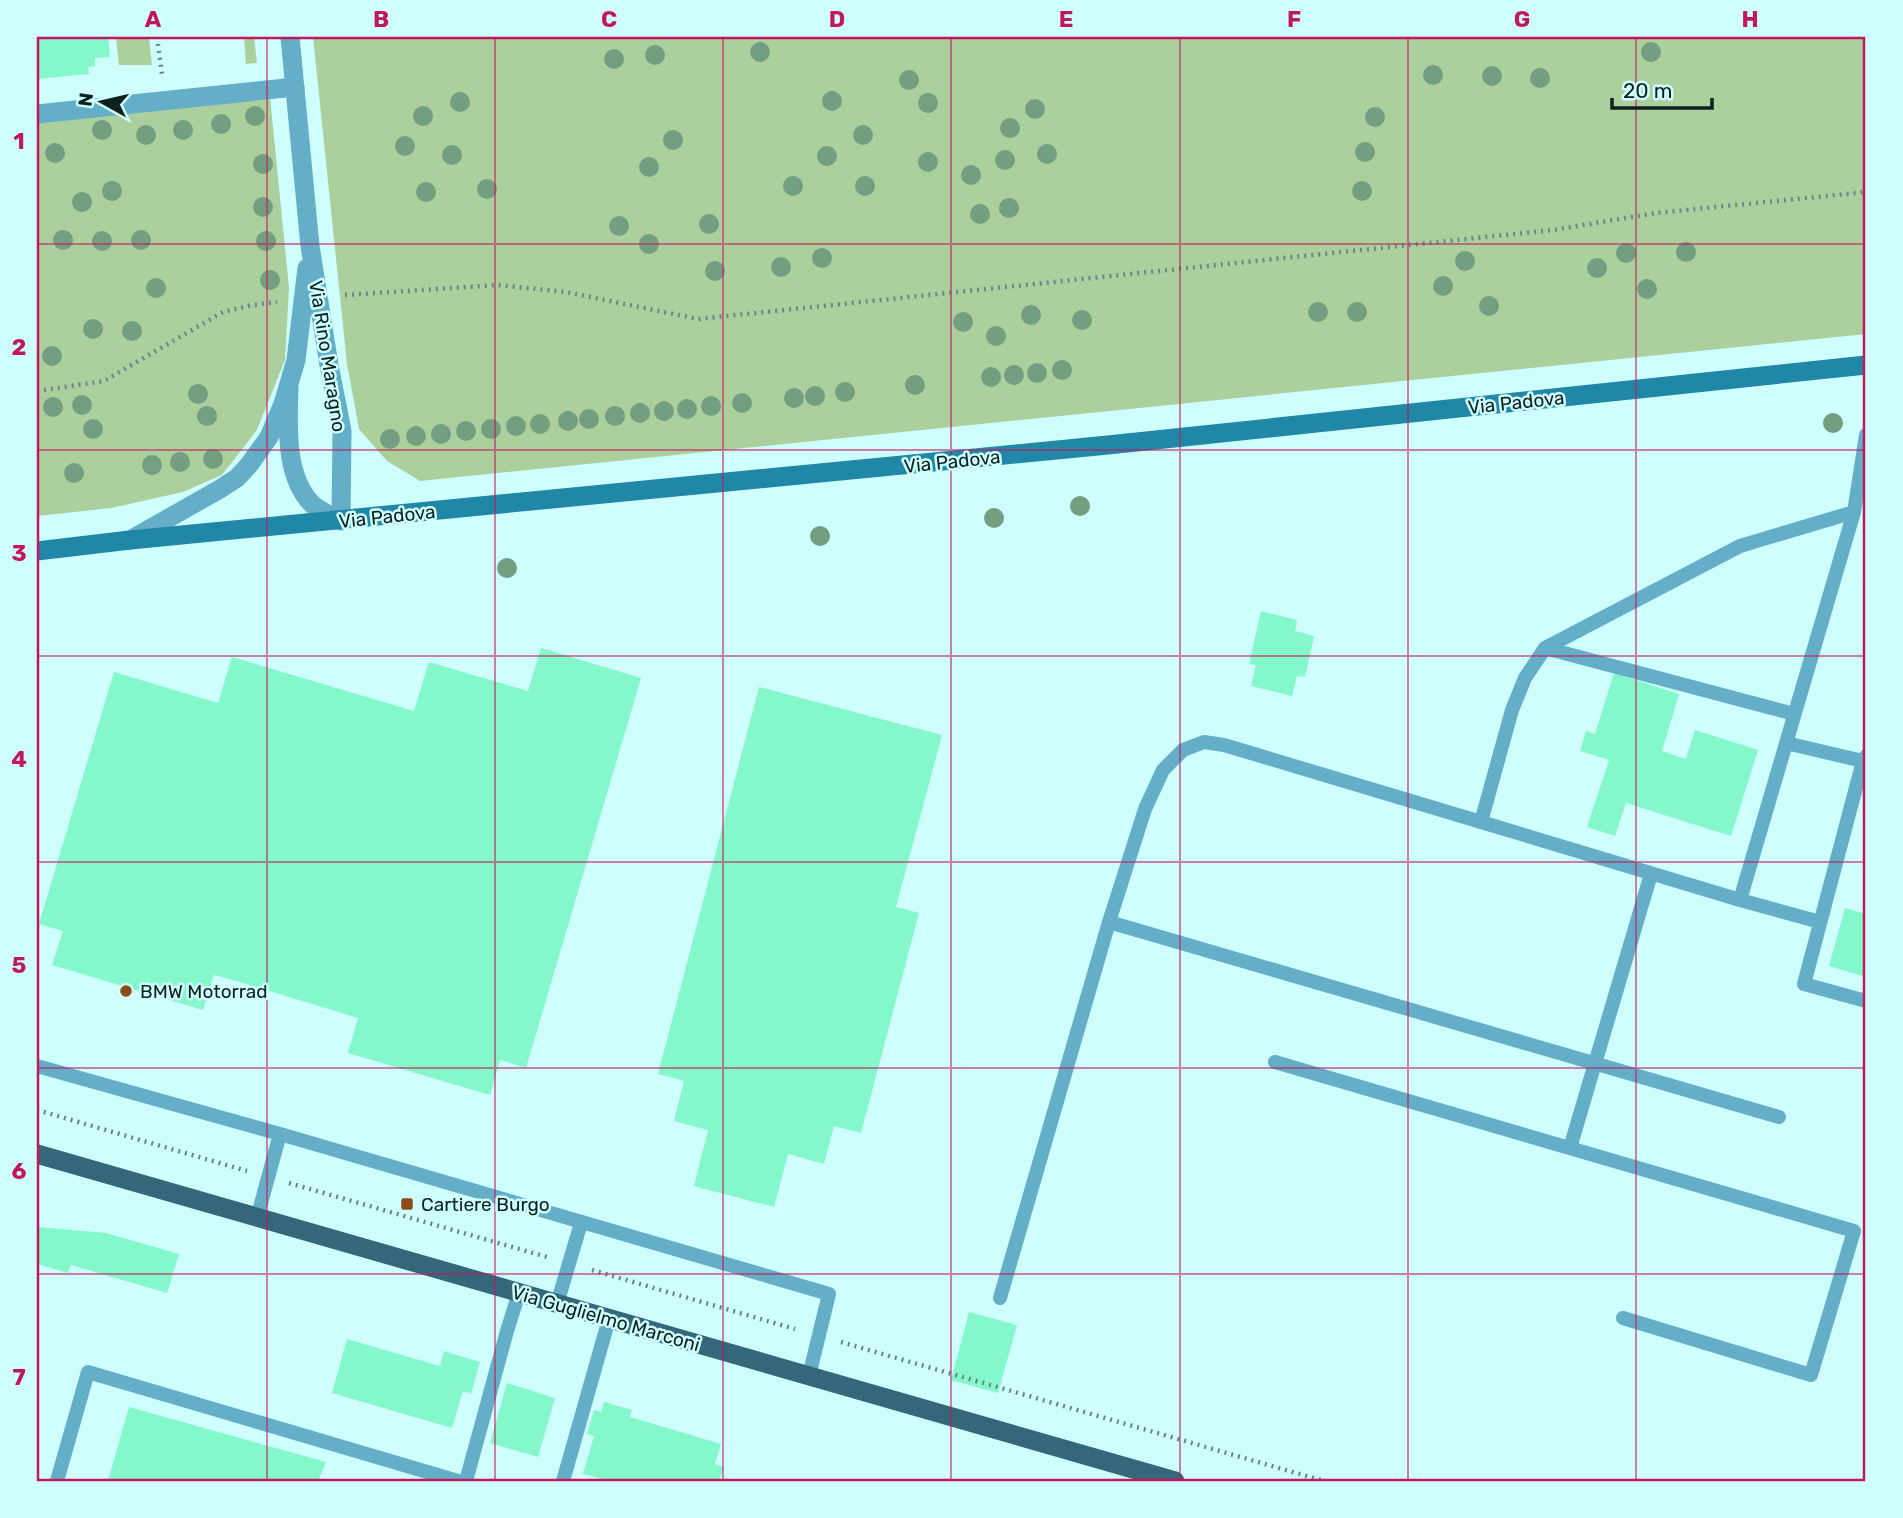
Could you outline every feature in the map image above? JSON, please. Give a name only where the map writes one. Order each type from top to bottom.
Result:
[{"type":"main road","name":"Via Padova","points":[[37,551],[1095,447],[1866,365]]},
{"type":"main road","name":"Via Guglielmo Marconi","points":[[37,1154],[1175,1481]]},
{"type":"street","name":"Via Rino Maragno","points":[[289,387],[289,446],[301,489],[313,505],[341,521],[342,431],[329,365],[311,299],[310,246],[290,37]]},
{"type":"street","points":[[37,114],[295,87]]},
{"type":"street","name":"Via Rino Maragno","points":[[130,540],[220,489],[237,478],[249,465],[269,437],[289,387],[311,299]]},
{"type":"lane","points":[[1740,900],[1854,512],[1866,435]]},
{"type":"lane","points":[[1481,822],[1512,710],[1525,678],[1545,649],[1740,546],[1854,512]]},
{"type":"lane","points":[[1545,649],[1794,714]]},
{"type":"lane","points":[[1000,1298],[1109,922],[1145,808],[1163,769],[1183,750],[1204,742],[1224,745],[1820,922]]},
{"type":"lane","points":[[1786,743],[1865,759],[1804,984],[1866,1001]]},
{"type":"lane","points":[[1570,1148],[1651,874]]},
{"type":"lane","points":[[1109,922],[1779,1117]]},
{"type":"lane","points":[[1275,1062],[1854,1231],[1811,1375],[1623,1318]]},
{"type":"lane","points":[[37,1066],[829,1294],[809,1376]]},
{"type":"lane","points":[[257,1217],[280,1134]]},
{"type":"lane","points":[[557,1304],[581,1223]]},
{"type":"lane","points":[[466,1481],[506,1331],[519,1293]]},
{"type":"lane","points":[[563,1481],[609,1319]]},
{"type":"lane","points":[[57,1481],[88,1372],[458,1481]]},
{"type":"path","points":[[157,37],[165,101]]},
{"type":"path","points":[[37,391],[104,381],[223,312],[252,305],[368,293],[498,285],[566,292],[698,319],[1539,231],[1656,213],[1866,192]]},
{"type":"path","points":[[37,1110],[1324,1481]]},
{"type":"green space","points":[[116,37],[149,37],[152,65],[119,65]]},
{"type":"green space","points":[[244,37],[254,37],[257,63],[246,64]]},
{"type":"green space","points":[[313,37],[1866,37],[1866,334],[420,481],[387,461],[359,429],[347,364]]},
{"type":"green space","points":[[270,97],[289,288],[285,360],[257,430],[222,475],[183,492],[111,508],[37,516],[37,122]]},
{"type":"building","points":[[37,37],[108,37],[110,57],[95,58],[95,66],[88,67],[89,74],[37,79]]},
{"type":"building","points":[[1261,611],[1297,620],[1295,631],[1314,636],[1305,677],[1297,676],[1292,696],[1251,686],[1256,665],[1249,664]]},
{"type":"building","points":[[541,648],[641,678],[526,1068],[500,1060],[490,1095],[348,1053],[358,1018],[240,982],[214,975],[203,1010],[52,965],[63,931],[39,924],[114,672],[218,703],[232,657],[414,711],[429,662],[528,691]]},
{"type":"building","points":[[1614,673],[1679,694],[1662,751],[1686,759],[1695,730],[1758,750],[1731,836],[1626,803],[1615,836],[1587,827],[1609,760],[1580,751],[1586,731],[1595,734]]},
{"type":"building","points":[[759,687],[942,735],[896,907],[919,913],[861,1133],[834,1126],[824,1164],[788,1154],[774,1207],[694,1186],[708,1130],[674,1121],[684,1081],[658,1074]]},
{"type":"building","points":[[1845,908],[1866,914],[1866,977],[1829,966]]},
{"type":"building","points":[[37,1227],[106,1233],[179,1254],[167,1293],[71,1265],[68,1273],[37,1264]]},
{"type":"building","points":[[969,1312],[1017,1325],[998,1393],[951,1380]]},
{"type":"building","points":[[347,1339],[440,1366],[444,1351],[480,1362],[471,1394],[463,1391],[452,1428],[332,1393]]},
{"type":"building","points":[[507,1383],[555,1398],[538,1457],[490,1443]]},
{"type":"building","points":[[604,1402],[632,1410],[630,1417],[721,1444],[715,1464],[724,1467],[719,1481],[610,1481],[583,1474],[594,1436],[587,1434],[594,1410],[601,1412]]},
{"type":"building","points":[[129,1407],[326,1462],[318,1481],[108,1481]]},
{"type":"place","name":"BMW Motorrad","points":[[126,991]]},
{"type":"place","name":"Cartiere Burgo","points":[[407,1204]]}]
